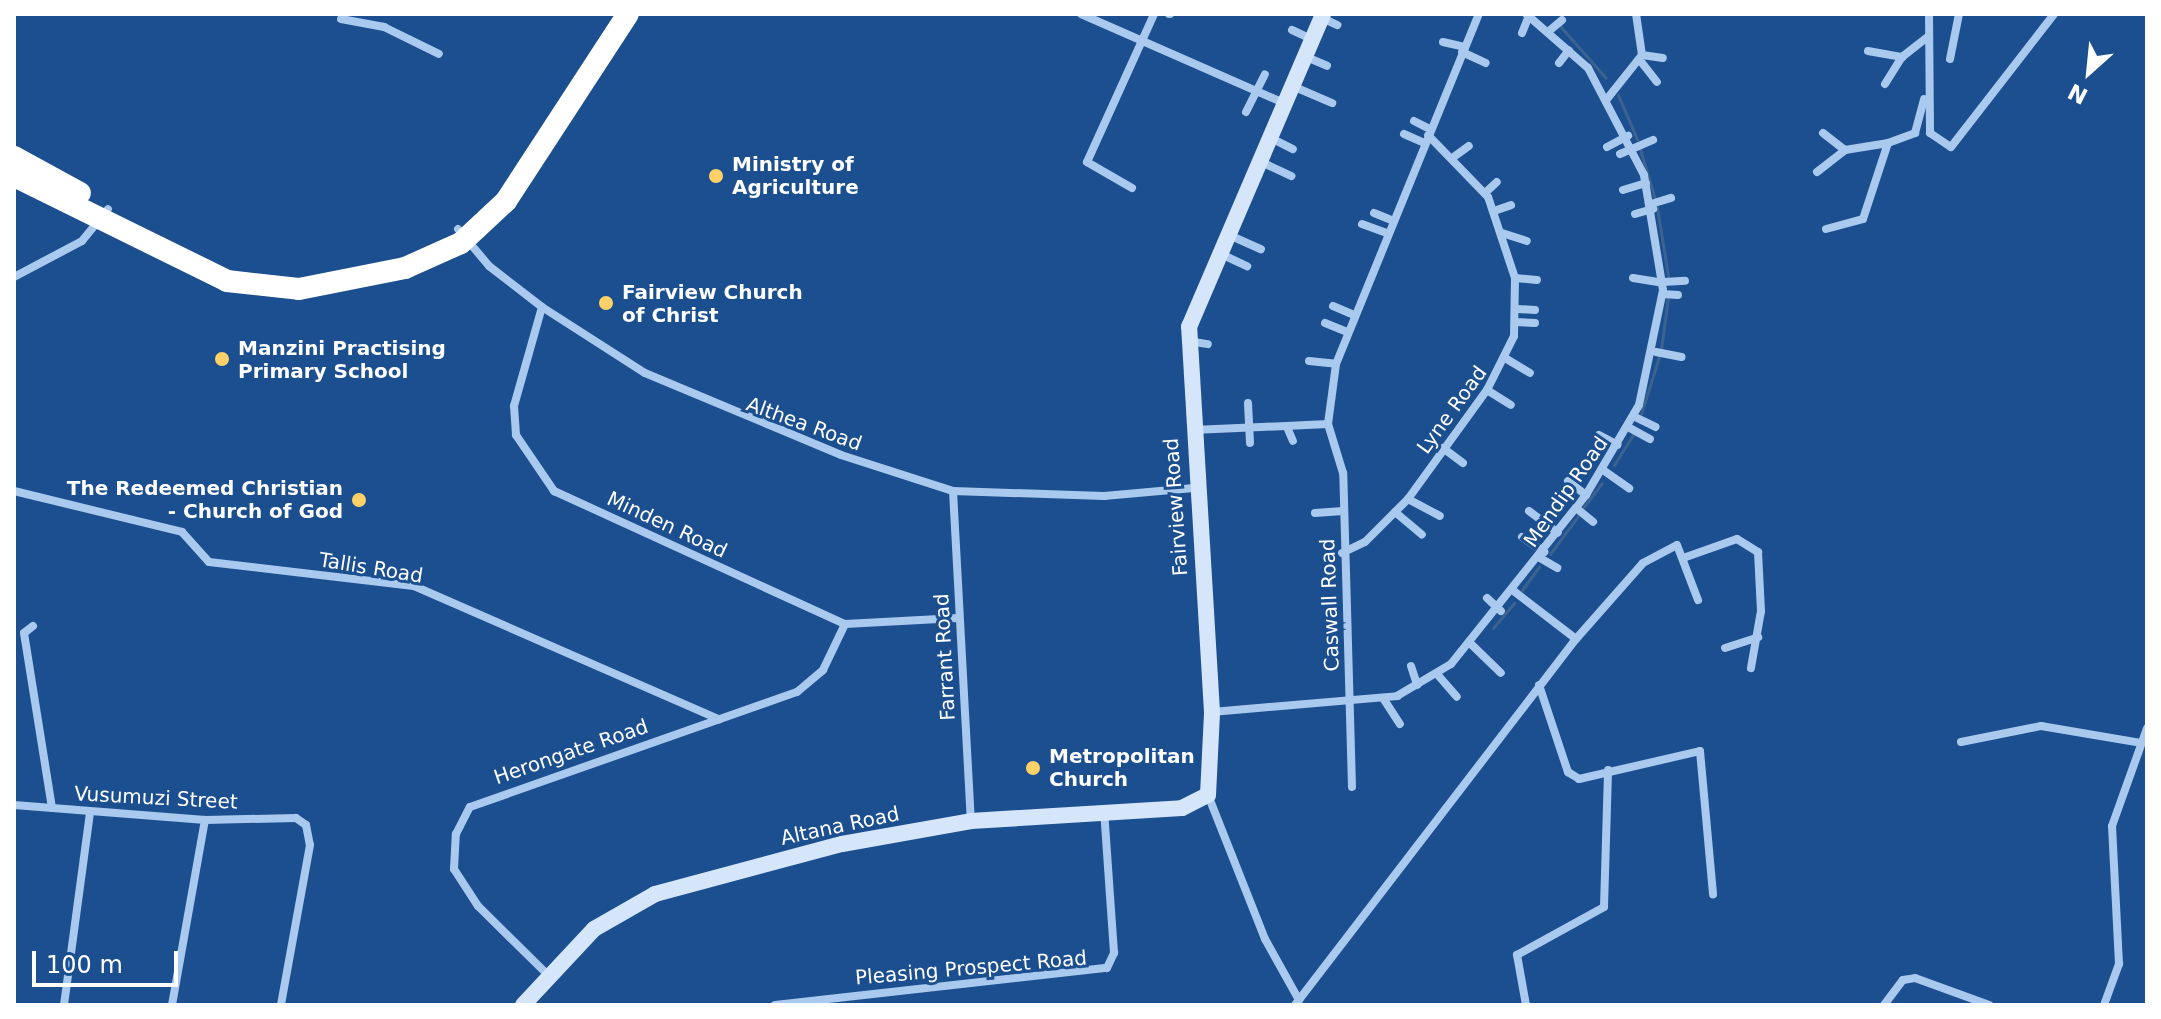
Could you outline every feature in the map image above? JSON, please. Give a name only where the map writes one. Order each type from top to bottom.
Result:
[{"type":"highway","points":[[462,234],[495,195],[614,14]]},
{"type":"highway","points":[[14,176],[255,276],[368,262],[462,234],[506,201],[628,14]]},
{"type":"highway","points":[[14,157],[105,214]]},
{"type":"main road","name":"Fairview Road","points":[[1208,795],[1212,712],[1194,488],[1187,341],[1216,252],[1281,102],[1311,39],[1327,19]]},
{"type":"main road","name":"Altana Road","points":[[523,1005],[547,974],[620,910],[655,894],[829,847],[971,821],[1182,808],[1208,795]]},
{"type":"street","points":[[1081,14],[1281,102]]},
{"type":"street","points":[[1132,188],[1087,162],[1154,14]]},
{"type":"street","points":[[1191,430],[1328,424],[1336,364],[1345,331],[1479,14]]},
{"type":"street","points":[[1541,23],[1547,14]]},
{"type":"street","points":[[1636,14],[1641,57],[1657,82]]},
{"type":"street","points":[[1929,14],[1925,95],[1930,133],[1951,147],[2054,14]]},
{"type":"street","points":[[1950,59],[1959,14]]},
{"type":"street","points":[[1522,33],[1528,15]]},
{"type":"street","name":"Mendip Road","points":[[1212,712],[1350,697],[1383,698],[1437,674],[1472,645],[1501,611],[1603,470],[1633,416],[1656,352],[1663,294],[1652,206],[1646,183],[1634,148],[1607,99],[1569,50],[1528,15]]},
{"type":"street","points":[[341,19],[371,22],[439,54]]},
{"type":"street","points":[[1549,31],[1562,20]]},
{"type":"street","points":[[1292,30],[1311,39]]},
{"type":"street","points":[[1885,84],[1902,57],[1928,37]]},
{"type":"street","points":[[1443,42],[1486,63]]},
{"type":"street","points":[[1559,63],[1569,50]]},
{"type":"street","points":[[1868,51],[1902,57]]},
{"type":"street","points":[[1303,56],[1327,66]]},
{"type":"street","points":[[1641,57],[1663,58]]},
{"type":"street","points":[[1607,99],[1641,57]]},
{"type":"street","points":[[1246,112],[1265,74]]},
{"type":"street","points":[[1289,85],[1332,103]]},
{"type":"street","points":[[1817,172],[1845,150],[1888,143],[1915,133],[1925,95]]},
{"type":"street","points":[[1414,121],[1427,136]]},
{"type":"street","points":[[1823,133],[1845,150]]},
{"type":"street","points":[[1404,134],[1427,136]]},
{"type":"street","points":[[1267,136],[1293,149]]},
{"type":"street","name":"Lyne Road","points":[[1342,553],[1408,499],[1487,390],[1505,358],[1516,322],[1515,278],[1494,211],[1485,193],[1455,156],[1427,136]]},
{"type":"street","points":[[1607,147],[1628,136]]},
{"type":"street","points":[[1620,154],[1653,140]]},
{"type":"street","points":[[1826,229],[1868,211],[1888,143]]},
{"type":"street","points":[[1455,156],[1469,146]]},
{"type":"street","points":[[1257,159],[1291,176]]},
{"type":"street","points":[[1485,193],[1497,182]]},
{"type":"street","points":[[1623,190],[1646,183]]},
{"type":"street","points":[[1635,214],[1671,198]]},
{"type":"street","points":[[1494,211],[1511,205]]},
{"type":"street","points":[[1374,213],[1391,220]]},
{"type":"street","points":[[14,277],[82,241],[105,214]]},
{"type":"street","points":[[1362,224],[1387,233]]},
{"type":"street","points":[[1225,233],[1261,249]]},
{"type":"street","points":[[1502,233],[1527,241]]},
{"type":"street","name":"Althea Road","points":[[462,234],[542,307],[702,402],[953,491],[1104,496],[1194,488]]},
{"type":"street","points":[[1216,252],[1247,266]]},
{"type":"street","points":[[1515,278],[1537,280]]},
{"type":"street","points":[[1633,278],[1685,281]]},
{"type":"street","points":[[1663,294],[1678,295]]},
{"type":"street","points":[[1333,306],[1352,314]]},
{"type":"street","name":"Minden Road","points":[[542,307],[514,406],[516,435],[534,470],[554,491],[845,624],[958,618]]},
{"type":"street","points":[[1517,309],[1535,310]]},
{"type":"street","points":[[1516,322],[1535,323]]},
{"type":"street","points":[[1325,323],[1345,331]]},
{"type":"street","points":[[1187,341],[1208,344]]},
{"type":"street","points":[[1656,352],[1682,357]]},
{"type":"street","points":[[1505,358],[1530,373]]},
{"type":"street","points":[[1309,361],[1336,364]]},
{"type":"street","points":[[1487,390],[1511,405]]},
{"type":"street","points":[[1248,403],[1250,443]]},
{"type":"street","points":[[1633,416],[1656,427]]},
{"type":"street","name":"Caswall Road","points":[[1328,424],[1343,473],[1342,553],[1352,787]]},
{"type":"street","points":[[1287,427],[1293,441]]},
{"type":"street","points":[[1628,427],[1650,439]]},
{"type":"street","points":[[1599,435],[1618,445]]},
{"type":"street","points":[[1443,448],[1463,463]]},
{"type":"street","points":[[1603,470],[1629,488]]},
{"type":"street","points":[[1568,481],[1586,495]]},
{"type":"street","name":"Tallis Road","points":[[14,491],[182,532],[209,562],[414,586],[719,719]]},
{"type":"street","name":"Farrant Road","points":[[953,491],[971,821]]},
{"type":"street","points":[[1408,499],[1440,516]]},
{"type":"street","points":[[1576,508],[1593,522]]},
{"type":"street","points":[[1315,513],[1343,511]]},
{"type":"street","points":[[1529,511],[1558,533]]},
{"type":"street","points":[[1395,512],[1422,535]]},
{"type":"street","points":[[1522,537],[1557,568]]},
{"type":"street","points":[[1686,557],[1750,542],[1761,569],[1758,637],[1751,668]]},
{"type":"street","points":[[1297,1002],[1539,685],[1643,563],[1677,545],[1686,557],[1698,600]]},
{"type":"street","points":[[1515,592],[1576,639]]},
{"type":"street","points":[[1487,598],[1501,611]]},
{"type":"street","name":"Herongate Road","points":[[547,974],[478,906],[454,869],[456,834],[470,807],[797,692],[823,670],[845,624]]},
{"type":"street","points":[[33,626],[24,633],[52,808]]},
{"type":"street","points":[[1725,648],[1758,637]]},
{"type":"street","points":[[1472,645],[1501,673]]},
{"type":"street","points":[[1411,666],[1417,685]]},
{"type":"street","points":[[1437,674],[1457,697]]},
{"type":"street","points":[[1539,685],[1568,772],[1579,779],[1700,751],[1713,894]]},
{"type":"street","points":[[1383,698],[1400,724]]},
{"type":"street","points":[[1961,742],[2041,726],[2141,743]]},
{"type":"street","points":[[2104,1005],[2119,964],[2112,826],[2147,728]]},
{"type":"street","points":[[1526,1005],[1517,955],[1604,907],[1608,770]]},
{"type":"street","name":"Fairview Road","points":[[1208,795],[1265,939],[1297,1002]]},
{"type":"street","name":"Vusumuzi Street","points":[[14,805],[205,820],[296,818],[310,845],[281,1005]]},
{"type":"street","name":"Pleasing Prospect Road","points":[[775,1005],[1107,968],[1114,953],[1104,811]]},
{"type":"street","points":[[64,1005],[90,812]]},
{"type":"street","points":[[172,1005],[205,820]]},
{"type":"street","points":[[1884,1005],[1903,980],[1915,978],[1989,1005]]},
{"type":"waterway","points":[[1560,26],[1606,78]]},
{"type":"waterway","points":[[1618,95],[1637,139]]},
{"type":"waterway","points":[[1640,149],[1655,199]]},
{"type":"waterway","points":[[1657,207],[1668,276]]},
{"type":"waterway","points":[[1661,350],[1668,297]]},
{"type":"waterway","points":[[1641,414],[1659,357]]},
{"type":"waterway","points":[[1614,465],[1633,434]]},
{"type":"waterway","points":[[1583,508],[1602,483]]},
{"type":"waterway","points":[[1550,554],[1578,516]]},
{"type":"waterway","points":[[1522,590],[1539,567]]},
{"type":"waterway","points":[[1493,628],[1514,603]]},
{"type":"place","name":"Ministry of Agriculture","points":[[716,176]]},
{"type":"place","name":"Fairview Church of Christ","points":[[606,303]]},
{"type":"place","name":"Manzini Practising Primary School","points":[[222,359]]},
{"type":"place","name":"The Redeemed Christian - Church of God","points":[[359,500]]},
{"type":"place","name":"Metropolitan Church","points":[[1033,768]]}]
